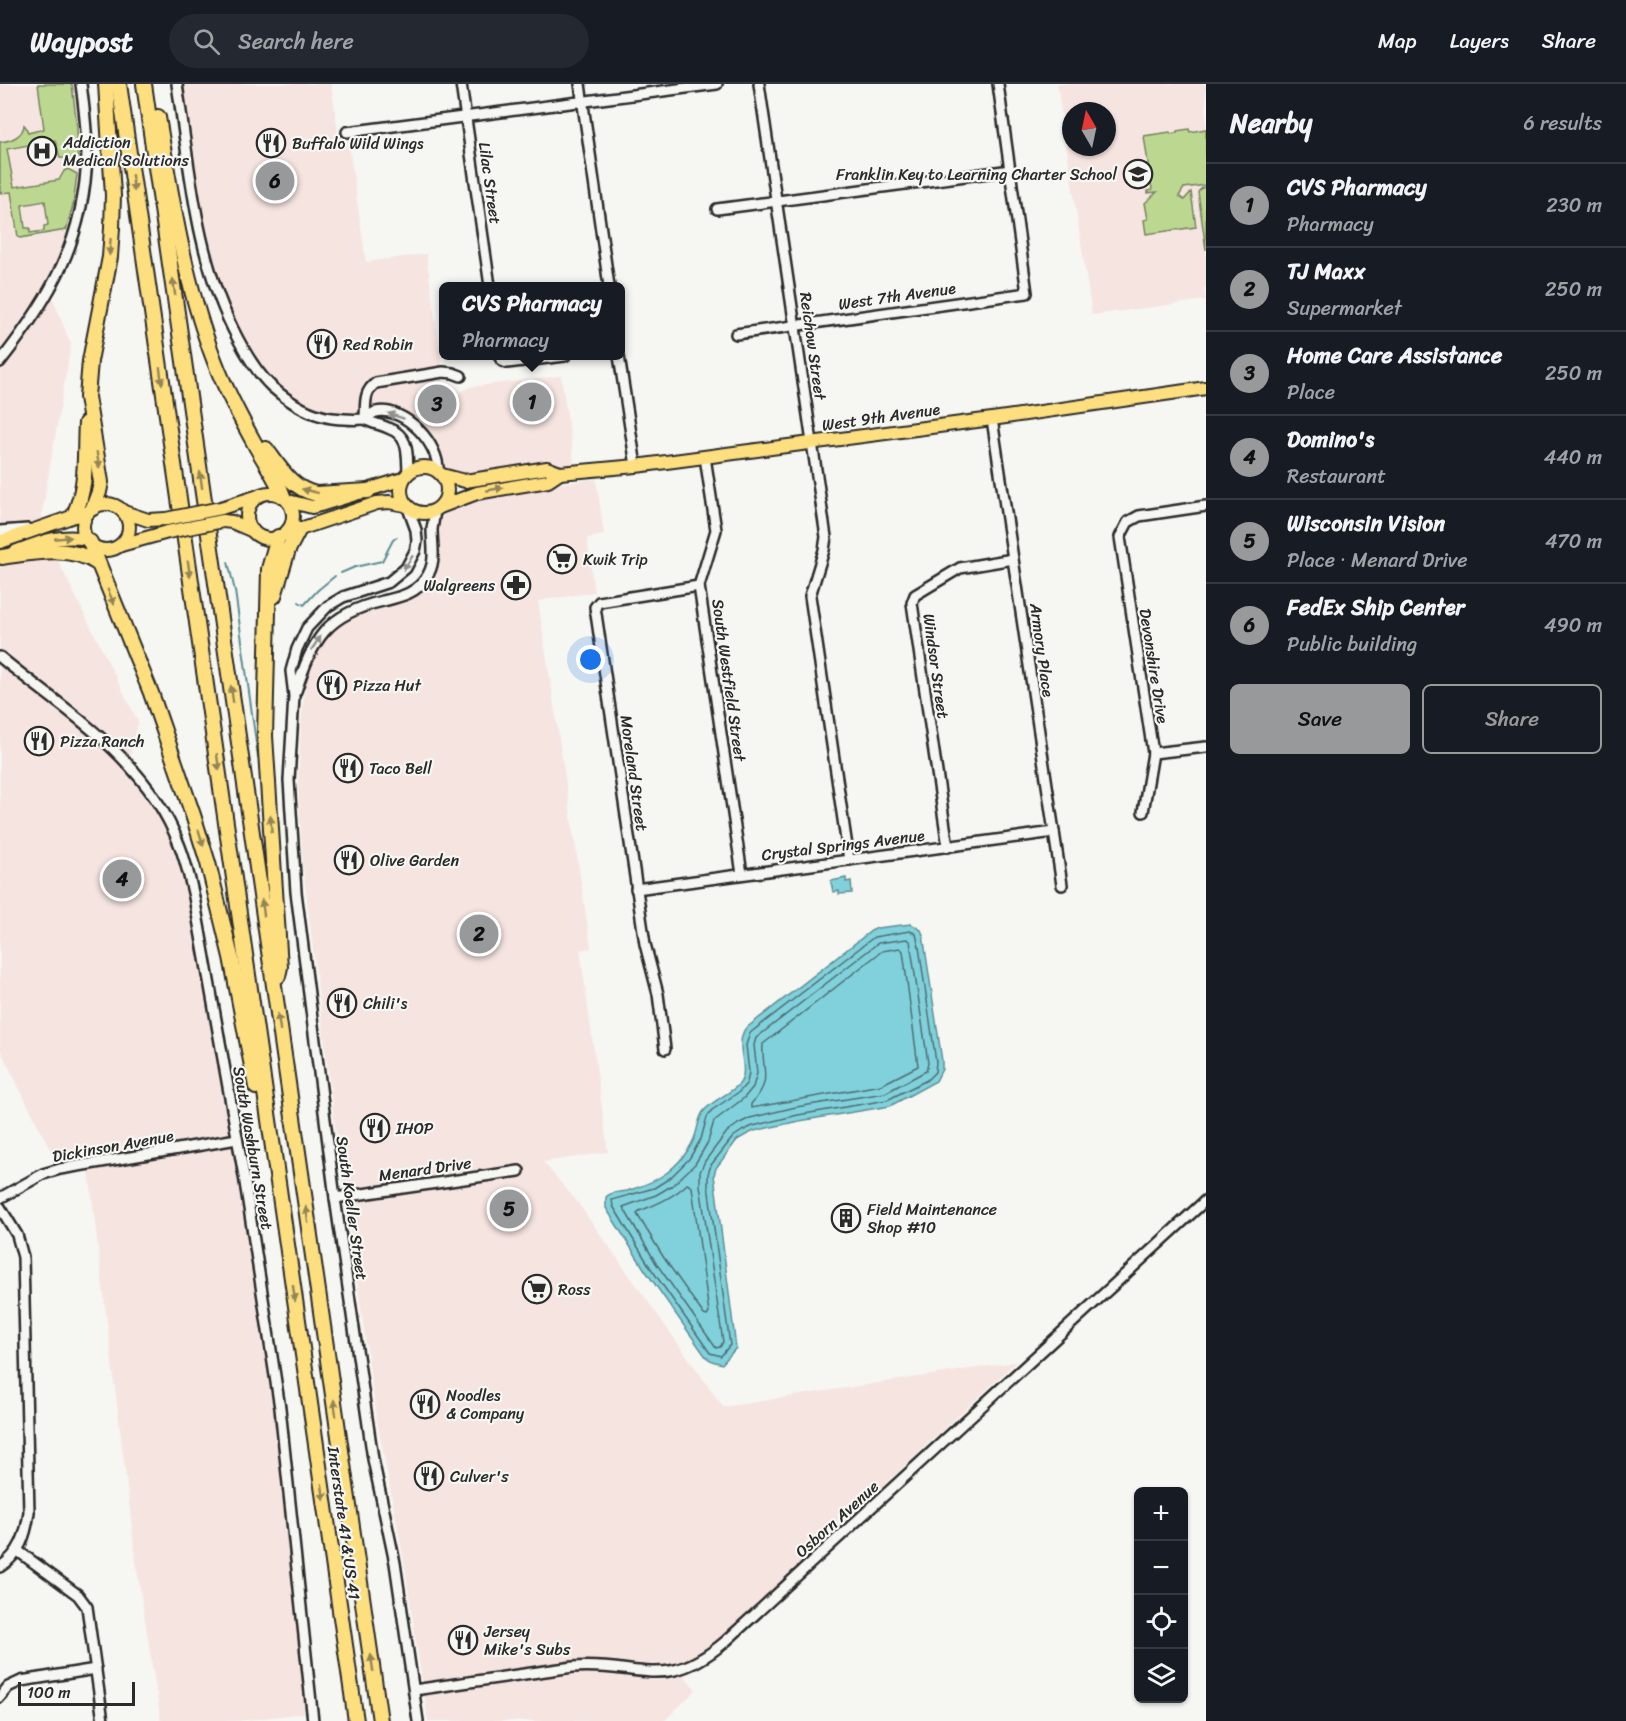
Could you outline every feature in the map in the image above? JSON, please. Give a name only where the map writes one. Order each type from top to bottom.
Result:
[{"type":"highway","points":[[74,515],[84,488],[90,361],[106,282],[112,228],[113,195],[106,84]]},
{"type":"highway","points":[[119,84],[271,1131]]},
{"type":"highway","points":[[144,84],[380,1721]]},
{"type":"highway","points":[[149,84],[156,104],[179,230],[196,303],[215,363],[285,498]]},
{"type":"highway","points":[[87,397],[101,482],[91,510]]},
{"type":"highway","points":[[240,414],[291,481],[299,488],[316,494],[368,490]]},
{"type":"highway","points":[[269,612],[284,560],[300,529]]},
{"type":"highway","points":[[274,986],[280,968],[265,736],[269,569],[281,535]]},
{"type":"highway","points":[[88,541],[151,693],[196,824],[231,957],[256,1090],[271,1131]]},
{"type":"highway","points":[[1,557],[53,551],[83,555],[97,563]]},
{"type":"highway","name":"Interstate 41 & US 41","points":[[271,1131],[356,1721]]},
{"type":"main road","name":"West 9th Avenue","points":[[440,474],[465,481],[547,468],[560,473],[636,466],[1206,389]]},
{"type":"main road","points":[[0,542],[107,504],[148,520],[166,519],[221,508],[270,493],[312,507],[368,490],[423,467],[440,474],[446,483],[445,500],[437,509],[421,514],[407,506],[389,502],[377,503],[281,535],[264,538],[232,522],[223,522],[168,532],[104,549],[88,541],[72,537],[57,537],[1,557]]},
{"type":"main road","name":"West 9th Avenue","points":[[437,509],[477,492],[548,481],[560,473]]},
{"type":"main road","points":[[405,476],[400,492],[407,506]]},
{"type":"main road","points":[[253,531],[248,513],[257,497]]},
{"type":"main road","points":[[281,535],[293,522],[293,514],[285,498]]},
{"type":"main road","points":[[88,541],[84,525],[91,510]]},
{"type":"main road","points":[[119,545],[124,541],[129,530],[129,523],[124,512]]},
{"type":"street","points":[[0,362],[41,306],[65,263],[72,243],[86,181],[87,140],[81,84]]},
{"type":"street","points":[[177,84],[200,233],[207,261],[220,303],[244,351],[270,386],[300,408],[332,418],[365,418],[375,412],[386,413],[408,421],[429,443],[440,474]]},
{"type":"street","name":"Lilac Street","points":[[461,84],[489,282]]},
{"type":"street","points":[[580,84],[608,282]]},
{"type":"street","points":[[347,132],[717,84]]},
{"type":"street","name":"Reichow Street","points":[[759,84],[826,537],[810,596],[849,860]]},
{"type":"street","points":[[717,209],[1011,170],[998,84]]},
{"type":"street","name":"West 7th Avenue","points":[[736,334],[1027,293],[1011,170]]},
{"type":"street","points":[[503,360],[507,363],[532,360]]},
{"type":"street","points":[[620,360],[636,466]]},
{"type":"street","points":[[365,418],[366,394],[369,388],[376,383],[443,372],[461,376]]},
{"type":"street","points":[[365,418],[374,424],[390,428],[403,439],[409,455],[405,476]]},
{"type":"street","name":"Armory Place","points":[[992,419],[1062,885]]},
{"type":"street","name":"South Westfield Street","points":[[705,457],[716,530],[699,586],[742,874]]},
{"type":"street","name":"South Koeller Street","points":[[407,506],[416,530],[417,541],[409,563],[388,582],[336,601],[321,612],[307,628],[293,659],[291,671],[294,696],[289,780],[292,856],[335,1198],[372,1449],[395,1563],[418,1721]]},
{"type":"street","name":"Devonshire Drive","points":[[1143,812],[1153,762],[1120,537],[1125,526],[1133,518],[1206,506]]},
{"type":"street","name":"South Koeller Street","points":[[294,696],[314,643],[332,624],[363,606],[408,594],[417,589],[427,577],[434,558],[432,529],[437,509]]},
{"type":"street","points":[[0,531],[39,529]]},
{"type":"street","name":"Windsor Street","points":[[948,847],[912,603],[915,596],[960,568],[1013,560]]},
{"type":"street","name":"Moreland Street","points":[[665,1049],[658,994],[646,955],[595,607],[599,602],[699,586]]},
{"type":"street","name":"South Washburn Street","points":[[0,657],[109,743],[140,776],[154,796],[179,843],[195,897],[244,1176],[280,1408],[313,1721]]},
{"type":"street","points":[[1152,753],[1206,747]]},
{"type":"street","name":"Crystal Springs Avenue","points":[[636,889],[1054,832]]},
{"type":"street","name":"Dickinson Avenue","points":[[0,1198],[43,1174],[60,1169],[237,1140]]},
{"type":"street","name":"Menard Drive","points":[[335,1198],[519,1171]]},
{"type":"street","name":"Osborn Avenue","points":[[414,1690],[573,1667],[588,1666],[651,1673],[667,1672],[680,1670],[704,1658],[726,1641],[1206,1200]]},
{"type":"street","points":[[0,1207],[17,1235],[23,1257],[29,1512],[27,1526],[18,1551],[0,1567]]},
{"type":"street","points":[[18,1551],[78,1595],[84,1602],[89,1616],[104,1721]]},
{"type":"street","points":[[0,1697],[8,1687],[21,1681],[96,1670]]},
{"type":"shaded area","points":[[0,84],[81,84],[86,121],[83,200],[50,291],[71,345],[39,529],[0,531]]},
{"type":"shaded area","points":[[177,84],[331,84],[338,133],[347,132],[366,262],[426,254],[439,360],[441,360],[446,395],[455,395],[470,387],[561,376],[574,461],[560,473],[442,475],[429,443],[394,414],[339,418],[300,408],[259,373],[214,286]]},
{"type":"shaded area","name":"Franklin Key to Learning Charter School","points":[[1057,84],[1206,84],[1206,287],[1204,288],[1206,300],[1092,315],[1068,156],[1116,156],[1116,102],[1062,102],[1062,117]]},
{"type":"shaded area","points":[[596,479],[604,535],[587,538],[594,592],[538,601],[591,948],[580,950],[608,1152],[543,1162],[575,1199],[723,1407],[1016,1362],[717,1640],[678,1663],[649,1666],[651,1680],[672,1679],[684,1675],[696,1690],[664,1721],[428,1721],[404,1561],[377,1420],[335,1126],[303,867],[298,785],[305,685],[315,654],[331,632],[342,623],[362,613],[414,597],[430,582],[439,564],[438,530],[441,518],[445,514],[477,498]]},
{"type":"shaded area","points":[[53,551],[138,722],[128,764],[155,797],[187,866],[280,1408],[312,1712],[238,1721],[161,1721],[137,1569],[88,1164],[60,1169],[0,1049],[0,558]]},
{"type":"green space","points":[[38,84],[72,84],[78,157],[60,158],[55,140],[7,149],[14,187],[59,180],[64,171],[68,169],[77,174],[73,205],[66,230],[20,238],[11,192],[0,193],[0,142],[16,137],[24,125],[28,133],[44,129]],"holes":[[[45,201],[48,225],[44,226],[44,231],[30,233],[30,228],[25,228],[22,205]]]},
{"type":"green space","points":[[1189,129],[1190,132],[1206,129],[1206,185],[1184,188],[1179,196],[1184,200],[1191,192],[1196,227],[1146,234],[1144,220],[1148,219],[1145,203],[1157,192],[1148,193],[1152,190],[1144,136],[1170,132],[1171,134]]},
{"type":"green space","points":[[1206,187],[1206,250],[1198,192]]},
{"type":"water","points":[[846,878],[846,882],[851,881],[852,893],[833,892],[831,881]]},
{"type":"water","points":[[911,924],[921,930],[923,935],[942,1069],[936,1081],[890,1106],[754,1131],[737,1140],[716,1168],[714,1175],[736,1348],[722,1364],[712,1361],[706,1357],[645,1270],[606,1208],[606,1197],[613,1193],[637,1188],[656,1179],[670,1170],[684,1156],[694,1139],[703,1112],[731,1091],[743,1077],[741,1043],[745,1029],[871,931],[877,928]]},
{"type":"waterway","points":[[341,573],[355,567],[382,561],[393,540],[397,537]]},
{"type":"waterway","points":[[228,562],[235,591],[258,757]]},
{"type":"waterway","points":[[299,602],[304,605],[335,576]]},
{"type":"place","name":"Buffalo Wild Wings","points":[[271,143]]},
{"type":"place","name":"Addiction Medical Solutions","points":[[42,151]]},
{"type":"place","name":"Franklin Key to Learning Charter School","points":[[1138,174]]},
{"type":"place","name":"FedEx Ship Center","points":[[275,181]]},
{"type":"place","name":"Red Robin","points":[[322,344]]},
{"type":"place","name":"CVS Pharmacy","points":[[532,402]]},
{"type":"place","name":"Home Care Assistance","points":[[437,404]]},
{"type":"place","name":"Kwik Trip","points":[[562,559]]},
{"type":"place","name":"Walgreens","points":[[516,585]]},
{"type":"place","name":"Pizza Hut","points":[[332,685]]},
{"type":"place","name":"Pizza Ranch","points":[[39,741]]},
{"type":"place","name":"Taco Bell","points":[[348,768]]},
{"type":"place","name":"Olive Garden","points":[[349,860]]},
{"type":"place","name":"Domino's","points":[[122,879]]},
{"type":"place","name":"TJ Maxx","points":[[479,934]]},
{"type":"place","name":"Chili's","points":[[342,1003]]},
{"type":"place","name":"IHOP","points":[[375,1128]]},
{"type":"place","name":"Wisconsin Vision","points":[[509,1209]]},
{"type":"place","name":"Field Maintenance Shop #10","points":[[846,1218]]},
{"type":"place","name":"Ross","points":[[537,1289]]},
{"type":"place","name":"Noodles & Company","points":[[425,1404]]},
{"type":"place","name":"Culver's","points":[[429,1476]]},
{"type":"place","name":"Jersey Mike's Subs","points":[[463,1640]]}]
